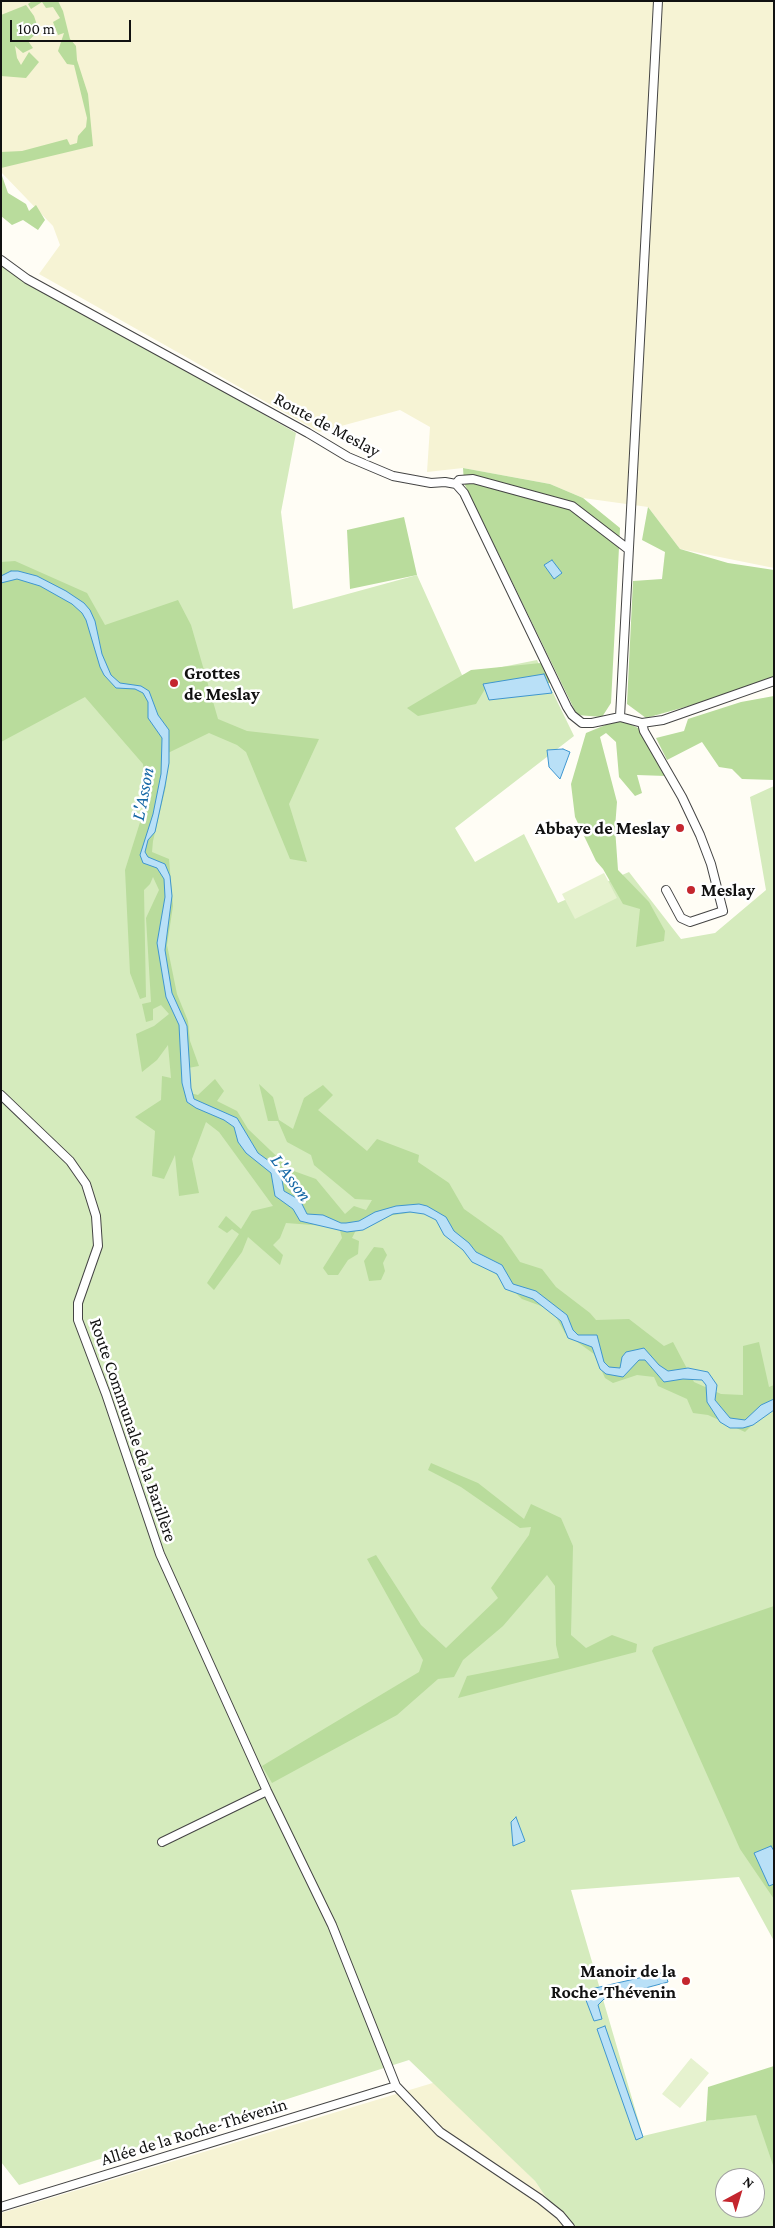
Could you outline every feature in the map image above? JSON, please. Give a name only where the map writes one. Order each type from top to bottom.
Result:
[{"type":"street","points":[[620,716],[658,1]]},
{"type":"street","name":"Route de Meslay","points":[[1,260],[27,279],[299,428],[348,457],[394,476],[431,483],[444,482],[456,484],[459,480],[472,479],[572,506],[628,548]]},
{"type":"street","points":[[456,484],[464,494],[572,715],[582,722],[592,724],[620,716],[642,723],[651,723],[678,716],[774,681]]},
{"type":"street","points":[[642,723],[644,731],[682,797],[700,835],[711,864],[723,911],[690,922],[681,918],[666,890]]},
{"type":"street","name":"Route Communale de la Barillère","points":[[1,1095],[70,1161],[86,1184],[96,1216],[98,1246],[78,1303],[78,1320],[106,1394],[160,1554],[267,1791],[332,1925],[396,2086]]},
{"type":"street","points":[[162,1842],[267,1791]]},
{"type":"street","points":[[396,2086],[440,2132],[540,2199],[560,2215],[570,2227]]},
{"type":"street","name":"Allée de la Roche-Thévenin","points":[[1,2207],[396,2086]]},
{"type":"shaded area","points":[[1,1],[774,1],[774,568],[680,549],[648,507],[583,498],[550,484],[463,468],[427,472],[430,427],[400,410],[319,432],[39,274],[60,245],[53,226],[1,172]]},
{"type":"shaded area","points":[[436,2082],[535,2181],[566,2227],[1,2227],[1,2213]]},
{"type":"green space","points":[[32,1],[58,1],[63,11],[70,39],[76,46],[77,60],[88,94],[93,146],[1,168],[1,152],[22,151],[67,139],[70,145],[77,143],[78,136],[86,127],[87,118],[74,65],[67,64],[58,51],[64,33],[58,35],[53,22],[60,18],[53,7],[46,8],[42,2],[31,9],[28,4]]},
{"type":"green space","points":[[26,5],[34,16],[39,31],[28,41],[33,48],[23,53],[15,46],[17,58],[21,65],[29,52],[39,62],[26,78],[1,76],[1,15]]},
{"type":"green space","points":[[1,173],[8,193],[26,204],[29,211],[36,205],[45,220],[38,230],[23,220],[12,225],[1,216]]},
{"type":"green space","points":[[1,264],[296,433],[281,512],[293,609],[417,575],[462,675],[537,660],[574,736],[455,828],[475,862],[524,834],[558,903],[629,872],[681,939],[715,933],[766,890],[750,797],[774,786],[774,1941],[739,1877],[571,1890],[643,2136],[706,2121],[756,2114],[774,2163],[774,2227],[566,2227],[535,2181],[409,2060],[19,2185],[1,2162]]},
{"type":"green space","points":[[463,468],[550,484],[583,498],[620,528],[611,703],[602,717],[577,715],[464,483]]},
{"type":"green space","points":[[648,507],[680,549],[728,563],[774,570],[774,682],[646,718],[627,704],[633,581],[662,579],[665,552],[642,540]]},
{"type":"green space","points":[[404,517],[417,575],[350,589],[347,530]]},
{"type":"green space","points":[[15,561],[87,593],[105,625],[178,600],[191,625],[218,719],[247,731],[319,739],[289,804],[307,862],[290,859],[246,752],[237,745],[209,733],[168,753],[166,786],[152,852],[169,859],[173,906],[167,945],[177,994],[188,1021],[190,1041],[199,1066],[188,1068],[190,1093],[198,1095],[215,1079],[224,1091],[217,1101],[237,1111],[248,1129],[291,1170],[316,1179],[345,1214],[354,1206],[366,1210],[372,1200],[355,1199],[314,1165],[311,1155],[287,1142],[278,1121],[268,1121],[259,1084],[273,1097],[279,1120],[293,1129],[304,1098],[323,1085],[333,1095],[318,1110],[367,1151],[377,1139],[419,1155],[418,1162],[449,1183],[464,1209],[502,1236],[520,1262],[542,1269],[556,1287],[590,1313],[596,1320],[629,1319],[664,1346],[673,1342],[694,1382],[721,1394],[743,1395],[743,1346],[759,1342],[769,1387],[774,1385],[774,1407],[765,1412],[745,1432],[708,1415],[693,1413],[687,1399],[658,1386],[654,1377],[637,1375],[613,1383],[605,1378],[594,1354],[565,1333],[552,1310],[522,1299],[429,1210],[387,1216],[357,1228],[352,1238],[359,1241],[358,1254],[348,1260],[338,1275],[328,1275],[323,1268],[342,1238],[339,1227],[286,1223],[280,1238],[273,1245],[283,1255],[280,1265],[248,1237],[242,1252],[214,1290],[207,1283],[239,1234],[232,1229],[227,1233],[218,1227],[226,1216],[241,1229],[252,1211],[273,1206],[219,1132],[206,1122],[192,1159],[199,1193],[179,1196],[175,1155],[164,1179],[152,1176],[155,1131],[135,1117],[161,1100],[162,1076],[171,1078],[168,1045],[157,1060],[142,1072],[136,1034],[154,1026],[169,1014],[161,1005],[153,1009],[153,1020],[146,1022],[142,1004],[151,1002],[146,918],[159,890],[153,877],[150,884],[144,890],[146,997],[140,999],[130,973],[125,870],[148,797],[143,764],[85,697],[1,742],[1,562]]},
{"type":"green space","points":[[541,663],[551,683],[485,689],[476,704],[418,716],[407,708],[471,670]]},
{"type":"green space","points":[[774,696],[774,780],[742,779],[732,769],[719,767],[702,742],[667,760],[656,738],[684,731],[688,719],[741,702]]},
{"type":"green space","points":[[620,719],[642,730],[666,776],[637,775],[642,793],[635,796],[619,777],[616,742],[606,733],[600,737],[617,802],[615,828],[618,870],[649,902],[665,931],[664,941],[636,947],[640,909],[623,904],[603,869],[596,861],[575,817],[571,784],[586,733]]},
{"type":"green space","points":[[604,873],[617,898],[575,919],[562,894]]},
{"type":"green space","points":[[374,1247],[383,1248],[387,1255],[383,1263],[385,1271],[381,1280],[369,1281],[364,1261]]},
{"type":"green space","points":[[431,1463],[478,1483],[524,1519],[531,1504],[561,1518],[573,1546],[571,1635],[586,1648],[612,1635],[637,1644],[636,1652],[458,1698],[467,1676],[559,1658],[556,1645],[555,1586],[547,1575],[503,1626],[463,1660],[454,1677],[438,1679],[397,1715],[272,1783],[262,1766],[419,1672],[423,1660],[367,1559],[376,1555],[421,1625],[446,1648],[498,1598],[491,1588],[529,1535],[531,1527],[520,1528],[461,1487],[428,1470]]},
{"type":"green space","points":[[774,1606],[774,1899],[740,1849],[652,1651],[654,1647]]},
{"type":"green space","points":[[691,2058],[709,2073],[680,2108],[662,2094]]},
{"type":"green space","points":[[774,2066],[774,2168],[756,2115],[706,2121],[708,2087]]},
{"type":"water","points":[[552,560],[562,573],[554,579],[544,565]]},
{"type":"water","points":[[11,571],[37,576],[84,603],[95,621],[102,654],[111,675],[120,683],[141,686],[149,691],[158,715],[169,730],[169,763],[165,786],[155,832],[148,840],[145,852],[148,857],[165,864],[170,876],[172,896],[165,950],[172,993],[187,1026],[191,1088],[194,1099],[237,1118],[258,1153],[280,1169],[284,1191],[300,1200],[307,1214],[323,1215],[341,1223],[346,1223],[359,1221],[375,1212],[396,1206],[419,1204],[427,1206],[446,1217],[454,1231],[469,1243],[476,1252],[502,1265],[513,1284],[536,1291],[567,1315],[573,1330],[578,1335],[597,1335],[604,1362],[609,1367],[620,1368],[622,1357],[626,1352],[644,1348],[659,1365],[668,1371],[688,1368],[708,1372],[717,1385],[715,1400],[730,1418],[745,1420],[761,1405],[774,1399],[774,1410],[753,1425],[743,1428],[730,1428],[720,1422],[707,1402],[706,1385],[702,1380],[683,1379],[664,1382],[645,1360],[639,1360],[623,1377],[606,1374],[600,1369],[592,1347],[568,1338],[561,1321],[533,1299],[505,1289],[497,1274],[472,1262],[463,1250],[444,1235],[436,1220],[424,1214],[410,1212],[393,1214],[363,1230],[347,1232],[300,1221],[293,1209],[275,1196],[271,1173],[246,1153],[238,1142],[234,1127],[187,1102],[182,1083],[179,1025],[166,997],[157,943],[165,897],[164,879],[157,868],[143,863],[140,855],[153,814],[161,774],[162,738],[148,718],[148,702],[143,693],[135,689],[116,688],[104,675],[82,613],[72,604],[40,586],[17,579],[1,583],[1,576]]},
{"type":"water","points":[[544,674],[552,693],[489,700],[483,684]]},
{"type":"water","points":[[563,749],[570,752],[560,779],[549,767],[547,750]]},
{"type":"water","points":[[516,1817],[525,1841],[513,1846],[511,1822]]},
{"type":"water","points":[[771,1846],[774,1851],[774,1884],[769,1886],[754,1853]]},
{"type":"water","points":[[665,1972],[668,1982],[604,1999],[598,2005],[602,2019],[594,2021],[584,1995],[591,1989]]},
{"type":"water","points":[[605,2026],[643,2137],[636,2140],[597,2029]]},
{"type":"place","name":"Grottes de Meslay","points":[[174,683]]},
{"type":"place","name":"Abbaye de Meslay","points":[[680,828]]},
{"type":"place","name":"Meslay","points":[[691,890]]},
{"type":"place","name":"Manoir de la Roche-Thévenin","points":[[686,1981]]},
{"type":"water label","name":"L'Asson","points":[[143,794]]},
{"type":"water label","name":"L'Asson","points":[[291,1178]]}]
